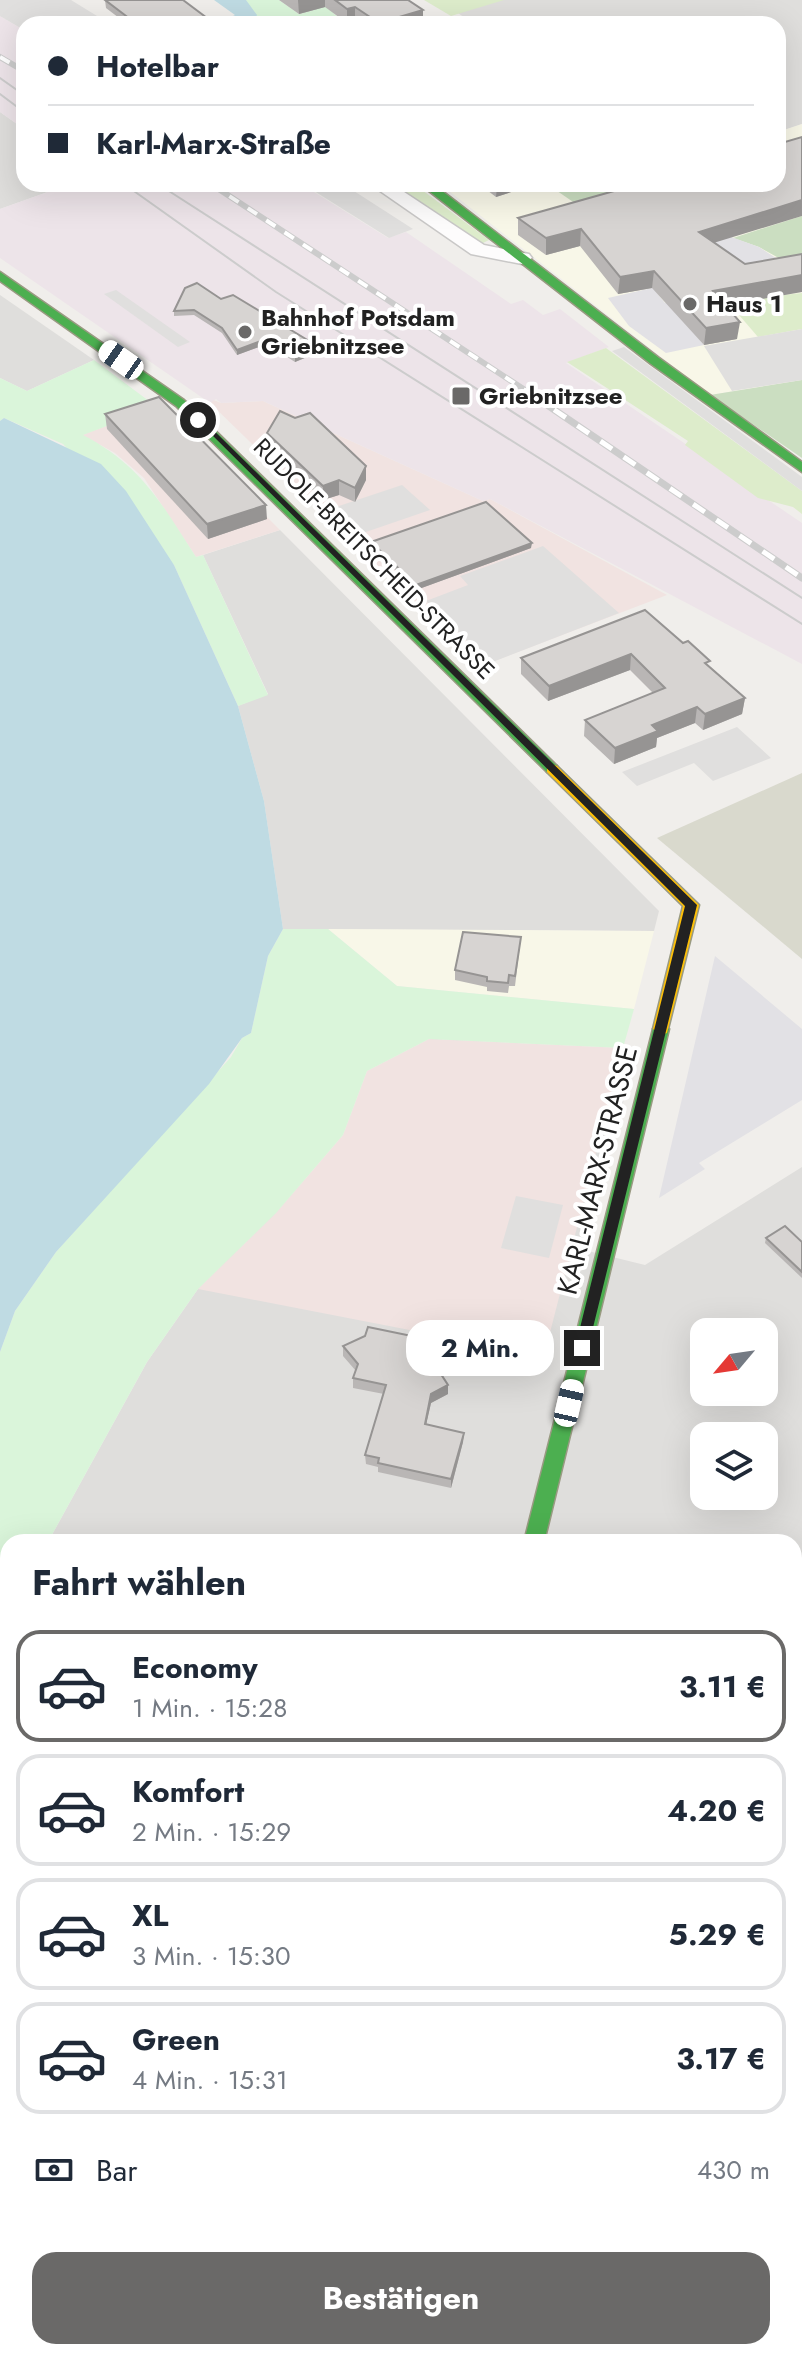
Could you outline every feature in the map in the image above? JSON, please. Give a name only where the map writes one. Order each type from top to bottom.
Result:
[{"type":"street","points":[[391,192],[478,250],[522,258]]},
{"type":"street","points":[[436,192],[802,468]]},
{"type":"street","name":"RUDOLF-BREITSCHEID-STRASSE","points":[[0,276],[180,403],[691,905]]},
{"type":"street","name":"KARL-MARX-STRASSE","points":[[536,1534],[691,905]]},
{"type":"shaded area","points":[[0,0],[71,0],[97,16],[16,16],[16,25],[0,16]]},
{"type":"shaded area","points":[[439,0],[802,0],[802,124],[786,129],[786,16],[462,16]]},
{"type":"shaded area","points":[[0,16],[16,25],[16,123],[0,112]]},
{"type":"shaded area","points":[[0,112],[16,123],[16,192],[48,192],[0,209]]},
{"type":"shaded area","points":[[802,124],[802,380],[710,395],[450,192],[786,192],[786,129]]},
{"type":"shaded area","points":[[48,192],[314,192],[388,238],[406,232],[511,304],[523,300],[543,315],[560,309],[609,347],[566,363],[802,523],[802,664],[490,499],[483,501],[263,401],[221,403],[216,399],[210,403],[0,258],[0,209]]},
{"type":"shaded area","points":[[316,192],[355,192],[413,229],[389,238]]},
{"type":"shaded area","points":[[704,232],[726,235],[759,247],[779,260],[741,281]]},
{"type":"shaded area","points":[[656,287],[656,292],[665,303],[669,303],[704,345],[666,353],[629,326],[608,298]]},
{"type":"shaded area","points":[[116,290],[190,342],[178,347],[104,294]]},
{"type":"shaded area","points":[[0,295],[94,360],[27,391],[0,378]]},
{"type":"shaded area","points":[[802,329],[802,380],[732,391],[704,346]]},
{"type":"shaded area","points":[[624,347],[802,477],[802,491],[612,351]]},
{"type":"shaded area","points":[[211,399],[221,403],[263,401],[483,501],[490,499],[667,595],[481,666],[210,403]]},
{"type":"shaded area","points":[[157,407],[280,530],[196,557],[144,478],[115,453],[82,435]]},
{"type":"shaded area","points":[[402,485],[430,510],[363,533],[336,507]]},
{"type":"shaded area","points":[[280,530],[659,911],[654,931],[283,929],[264,801],[238,706],[268,694],[203,555]]},
{"type":"shaded area","points":[[543,546],[619,613],[490,663],[426,601],[468,585],[460,576]]},
{"type":"shaded area","points":[[737,727],[771,758],[713,781],[694,763],[637,786],[622,772]]},
{"type":"shaded area","points":[[802,773],[802,959],[657,838]]},
{"type":"shaded area","points":[[328,929],[654,931],[634,1009],[397,986]]},
{"type":"shaded area","points":[[715,956],[802,1029],[802,1100],[699,1163],[705,1169],[659,1198]]},
{"type":"shaded area","points":[[429,1039],[637,1050],[584,1250],[645,1265],[802,1167],[802,1534],[52,1534],[147,1362],[198,1289],[276,1213]]},
{"type":"shaded area","points":[[429,1039],[623,1048],[544,1356],[198,1289],[276,1213],[343,1135],[367,1071]]},
{"type":"shaded area","points":[[516,1196],[563,1205],[549,1258],[501,1248]]},
{"type":"green space","points":[[246,0],[279,0],[299,14],[331,5],[337,16],[254,16]]},
{"type":"green space","points":[[424,0],[504,0],[451,16]]},
{"type":"green space","points":[[398,192],[425,192],[489,240],[481,244]]},
{"type":"green space","points":[[559,192],[616,192],[579,206]]},
{"type":"green space","points":[[802,216],[802,271],[759,247],[733,238]]},
{"type":"green space","points":[[802,293],[802,329],[758,337],[727,301]]},
{"type":"green space","points":[[606,348],[802,491],[802,514],[793,507],[758,498],[685,445],[688,441],[567,362]]},
{"type":"green space","points":[[94,360],[157,407],[83,435],[120,459],[135,473],[161,503],[196,557],[203,555],[268,695],[238,706],[174,565],[63,444],[4,418],[0,421],[0,378],[27,391]]},
{"type":"green space","points":[[802,380],[802,458],[710,395]]},
{"type":"green space","points":[[283,929],[328,929],[397,986],[634,1009],[623,1048],[429,1039],[367,1071],[343,1135],[276,1213],[198,1289],[147,1362],[52,1534],[0,1534],[0,1352],[15,1311],[56,1252],[231,1057],[242,1038],[251,1033],[268,956]]},
{"type":"water","points":[[214,0],[246,0],[257,15],[235,15]]},
{"type":"water","points":[[4,418],[101,464],[126,491],[174,565],[238,706],[264,801],[283,929],[268,956],[251,1033],[242,1038],[209,1084],[56,1252],[15,1311],[0,1352],[0,421]]},
{"type":"building","points":[[105,0],[183,0],[204,16],[126,16]]},
{"type":"building","points":[[335,0],[408,0],[423,10],[403,16],[368,16],[355,7],[347,9]]},
{"type":"building","points":[[802,137],[802,200],[699,232],[745,264],[802,254],[802,275],[713,291],[740,322],[706,328],[654,271],[620,277],[581,229],[546,238],[518,218],[611,192],[786,192],[786,142]]},
{"type":"building","name":"Bahnhof Potsdam Griebnitzsee","points":[[197,283],[221,299],[233,295],[319,347],[295,357],[266,339],[237,350],[222,328],[194,310],[174,311],[185,288]]},
{"type":"building","points":[[159,397],[266,505],[207,524],[105,414]]},
{"type":"building","points":[[280,411],[295,418],[310,413],[366,466],[355,488],[339,480],[323,486],[267,433]]},
{"type":"building","points":[[486,502],[532,543],[416,585],[371,542]]},
{"type":"building","points":[[645,610],[683,643],[688,641],[710,661],[705,663],[745,698],[705,714],[697,707],[652,725],[658,731],[615,748],[585,720],[665,688],[631,654],[549,686],[521,658]]},
{"type":"building","points":[[463,932],[521,937],[515,976],[509,975],[508,983],[487,981],[487,977],[455,970]]},
{"type":"building","points":[[785,1226],[802,1242],[802,1272],[766,1238]]},
{"type":"building","points":[[368,1327],[441,1342],[437,1368],[448,1385],[431,1394],[425,1424],[464,1433],[451,1479],[378,1463],[379,1458],[365,1455],[386,1385],[353,1378],[358,1364],[343,1346],[365,1336]]},
{"type":"tram line","points":[[0,78],[16,89]]},
{"type":"tram line","points":[[0,94],[16,106]]},
{"type":"tram line","points":[[135,192],[276,292],[802,624]]},
{"type":"tram line","points":[[170,192],[802,598]]},
{"type":"railway","points":[[0,57],[16,66]]},
{"type":"railway","points":[[223,192],[532,395]]},
{"type":"railway","points":[[532,395],[802,578]]},
{"type":"traffic: fast","points":[[436,192],[655,361],[802,468]]},
{"type":"traffic: fast","points":[[0,276],[180,403],[552,769]]},
{"type":"traffic: fast","points":[[536,1534],[661,1029]]},
{"type":"traffic: slow","points":[[552,769],[691,905],[661,1029]]},
{"type":"place","name":"Haus 1","points":[[690,304]]},
{"type":"place","name":"Bahnhof Potsdam Griebnitzsee","points":[[245,332]]},
{"type":"place","name":"Griebnitzsee","points":[[461,396]]},
{"type":"route","points":[[198,420],[691,905],[582,1348]]}]
